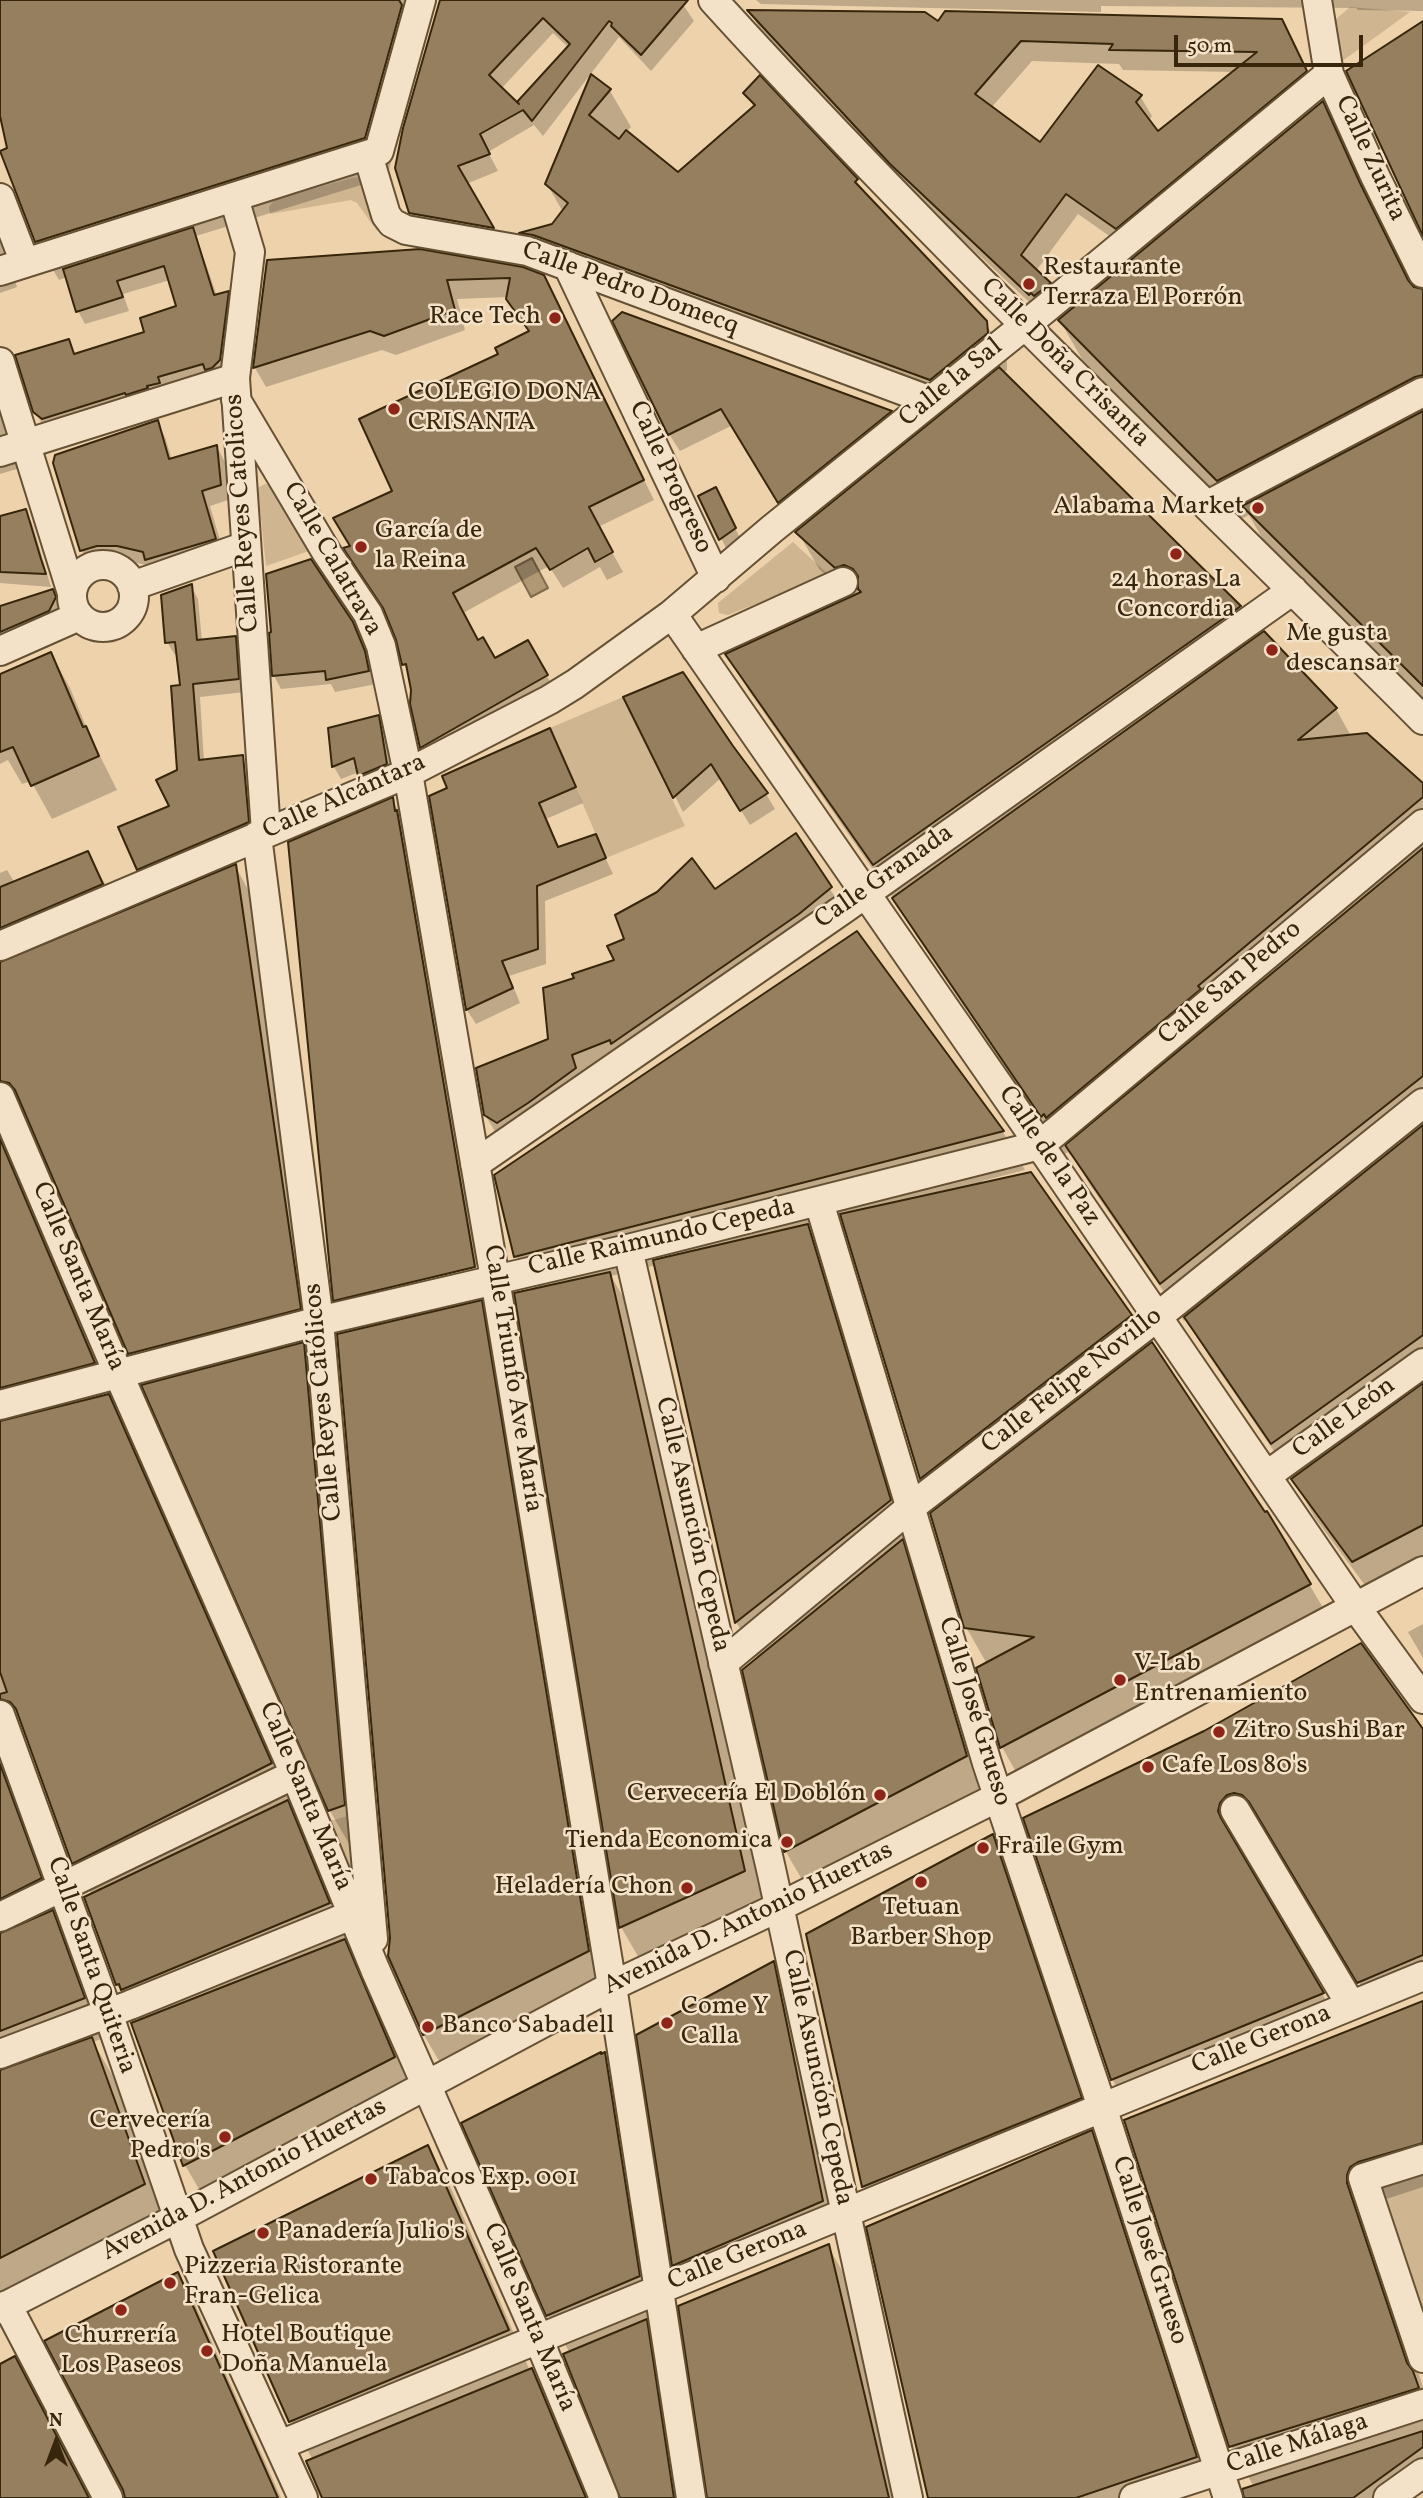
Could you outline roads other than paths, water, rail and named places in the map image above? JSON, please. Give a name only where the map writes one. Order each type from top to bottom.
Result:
[{"type":"street","points":[[0,198],[12,267],[374,153],[421,0]]},
{"type":"street","name":"Calle Doña Crisanta","points":[[713,0],[816,113],[1024,326],[1423,720]]},
{"type":"street","name":"Calle Zurita","points":[[1317,0],[1329,74],[1423,273]]},
{"type":"street","name":"Calle la Sal","points":[[672,614],[1329,74]]},
{"type":"street","name":"Calle Pedro Domecq","points":[[374,153],[386,215],[392,223],[406,230],[527,251],[931,401]]},
{"type":"street","name":"Calle Reyes Catolicos","points":[[234,198],[250,252],[235,389],[262,834]]},
{"type":"street","name":"Calle Progreso","points":[[568,265],[716,578]]},
{"type":"street","points":[[0,362],[13,448],[76,604],[95,626],[105,626],[122,620],[132,605],[132,586],[121,571],[112,566],[92,567],[77,579],[76,604]]},
{"type":"street","points":[[13,448],[235,389]]},
{"type":"street","name":"Calle Calatrava","points":[[235,389],[371,622],[381,646],[408,772]]},
{"type":"street","points":[[1208,505],[1423,392]]},
{"type":"street","points":[[132,586],[246,547]]},
{"type":"street","points":[[696,649],[843,582]]},
{"type":"street","name":"Calle Granada","points":[[475,1164],[865,893],[1293,590]]},
{"type":"street","points":[[0,651],[76,604]]},
{"type":"street","name":"Calle Alcántara","points":[[0,946],[408,772],[549,699],[672,614]]},
{"type":"street","name":"Calle de la Paz","points":[[672,614],[1355,1606],[1423,1699]]},
{"type":"street","name":"Calle Triunfo Ave María","points":[[408,772],[612,1986],[691,2498]]},
{"type":"street","name":"Calle San Pedro","points":[[1040,1145],[1423,824]]},
{"type":"street","name":"Calle Reyes Católicos","points":[[262,834],[319,1321],[375,1969]]},
{"type":"street","name":"Calle Santa María","points":[[0,1097],[295,1774],[375,1969],[538,2337],[604,2498]]},
{"type":"street","name":"Calle Felipe Novillo","points":[[723,1663],[911,1507],[1157,1317],[1423,1102]]},
{"type":"street","name":"Calle Raimundo Cepeda","points":[[0,1405],[319,1321],[628,1249],[1040,1145]]},
{"type":"street","name":"Calle José Grueso","points":[[819,1202],[998,1797],[1102,2107],[1228,2498]]},
{"type":"street","name":"Calle Asunción Cepeda","points":[[628,1249],[779,1907],[908,2498]]},
{"type":"street","name":"Calle León","points":[[1266,1476],[1423,1363]]},
{"type":"street","name":"Avenida D. Antonio Huertas","points":[[3,2307],[178,2218],[612,1986],[779,1907],[998,1797],[1423,1571]]},
{"type":"street","name":"Calle Santa Quiteria","points":[[0,1714],[196,2265],[303,2498]]},
{"type":"street","points":[[0,1917],[295,1774]]},
{"type":"street","name":"Calle Gerona","points":[[1235,1810],[1351,2005]]},
{"type":"street","points":[[0,2054],[354,1914]]},
{"type":"street","name":"Calle Gerona","points":[[280,2445],[1423,1976]]},
{"type":"street","points":[[1423,2159],[1363,2178],[1423,2358]]},
{"type":"street","points":[[3,2307],[108,2498]]},
{"type":"street","name":"Calle Málaga","points":[[1134,2498],[1423,2404]]},
{"type":"street","points":[[1388,2498],[1423,2473]]},
{"type":"place","name":"Restaurante Terraza El Porrón","points":[[1029,284]]},
{"type":"place","name":"Race Tech","points":[[555,318]]},
{"type":"place","name":"COLEGIO DONA CRISANTA","points":[[394,409]]},
{"type":"place","name":"Alabama Market","points":[[1258,508]]},
{"type":"place","name":"García de la Reina","points":[[361,547]]},
{"type":"place","name":"24 horas La Concordia","points":[[1176,554]]},
{"type":"place","name":"Me gusta descansar","points":[[1272,650]]},
{"type":"place","name":"V-Lab Entrenamiento","points":[[1120,1680]]},
{"type":"place","name":"Zitro Sushi Bar","points":[[1219,1732]]},
{"type":"place","name":"Cafe Los 80's","points":[[1148,1767]]},
{"type":"place","name":"Cervecería El Doblón","points":[[880,1795]]},
{"type":"place","name":"Tienda Economica","points":[[787,1842]]},
{"type":"place","name":"Fraile Gym","points":[[983,1848]]},
{"type":"place","name":"Tetuan Barber Shop","points":[[921,1882]]},
{"type":"place","name":"Heladería Chon","points":[[687,1888]]},
{"type":"place","name":"Come Y Calla","points":[[667,2023]]},
{"type":"place","name":"Banco Sabadell","points":[[428,2027]]},
{"type":"place","name":"Cervecería Pedro's","points":[[225,2137]]},
{"type":"place","name":"Tabacos Exp. 001","points":[[371,2179]]},
{"type":"place","name":"Panadería Julio's","points":[[263,2233]]},
{"type":"place","name":"Pizzeria Ristorante Fran-Gelica","points":[[170,2283]]},
{"type":"place","name":"Churrería Los Paseos","points":[[121,2310]]},
{"type":"place","name":"Hotel Boutique Doña Manuela","points":[[207,2351]]}]
